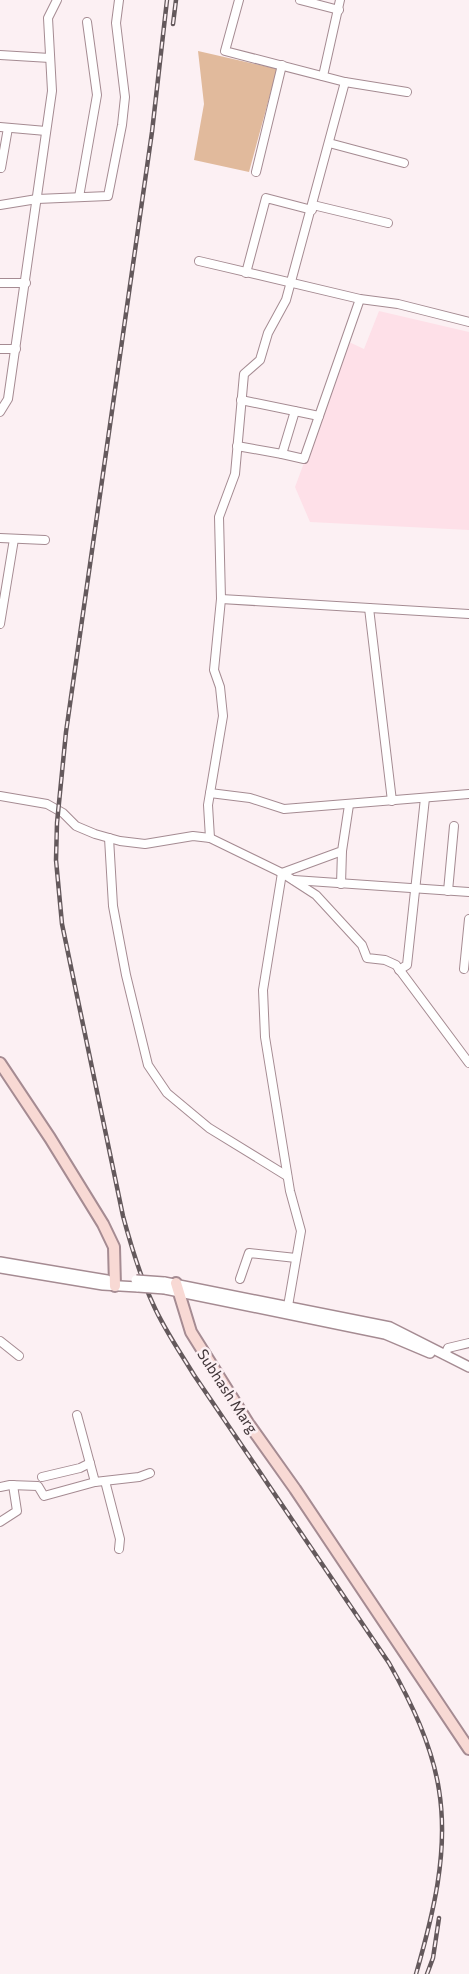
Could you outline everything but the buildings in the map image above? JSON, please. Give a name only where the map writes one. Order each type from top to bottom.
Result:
[{"type":"main road","points":[[0,1063],[103,1224],[114,1247],[114,1283]]},
{"type":"main road","name":"Subhash Marg","points":[[177,1287],[190,1332],[248,1423],[295,1489],[469,1749]]},
{"type":"street","points":[[0,412],[9,399],[26,283],[52,91],[48,18],[57,0]]},
{"type":"street","points":[[0,205],[37,199],[108,196],[125,97],[116,23],[119,0]]},
{"type":"street","points":[[239,0],[225,51],[345,82],[407,92]]},
{"type":"street","points":[[300,0],[339,10]]},
{"type":"street","points":[[323,76],[340,0]]},
{"type":"street","points":[[79,197],[97,95],[87,22]]},
{"type":"street","points":[[0,55],[50,58]]},
{"type":"street","points":[[256,172],[282,65]]},
{"type":"street","points":[[210,838],[208,805],[223,716],[220,687],[214,670],[221,599],[219,517],[235,474],[244,374],[260,360],[268,333],[286,300],[345,82]]},
{"type":"street","points":[[1,168],[4,127],[46,132]]},
{"type":"street","points":[[329,143],[404,164]]},
{"type":"street","points":[[246,273],[266,198],[388,224]]},
{"type":"street","points":[[199,261],[360,299],[398,304],[469,322]]},
{"type":"street","points":[[0,283],[26,283]]},
{"type":"street","points":[[237,446],[304,459],[360,299]]},
{"type":"street","points":[[0,349],[16,349]]},
{"type":"street","points":[[241,400],[319,416]]},
{"type":"street","points":[[282,454],[295,411]]},
{"type":"street","points":[[0,538],[45,540]]},
{"type":"street","points":[[0,624],[15,539]]},
{"type":"street","points":[[221,599],[469,614]]},
{"type":"street","points":[[369,608],[392,801]]},
{"type":"street","points":[[210,792],[250,798],[284,809],[469,795]]},
{"type":"street","points":[[0,796],[47,804],[63,813],[76,826],[120,841],[146,844],[193,836],[210,838],[282,873],[316,895],[362,945],[367,958],[386,960],[396,965],[469,1063]]},
{"type":"street","points":[[399,970],[406,965],[425,798]]},
{"type":"street","points":[[341,884],[342,851],[349,805]]},
{"type":"street","points":[[448,891],[454,826]]},
{"type":"street","points":[[109,838],[113,906],[126,975],[148,1065],[167,1094],[208,1128],[287,1176]]},
{"type":"street","points":[[282,873],[342,851]]},
{"type":"street","points":[[282,873],[263,990],[265,1037],[287,1176],[301,1231],[288,1306]]},
{"type":"street","points":[[293,880],[469,892]]},
{"type":"street","points":[[464,969],[469,919]]},
{"type":"street","points":[[240,1279],[249,1253],[296,1258]]},
{"type":"street","points":[[0,1262],[114,1283]]},
{"type":"street","points":[[0,1268],[114,1283],[164,1285],[288,1306],[390,1327],[469,1367]]},
{"type":"street","points":[[177,1287],[385,1334],[438,1357],[469,1374]]},
{"type":"street","points":[[0,1341],[19,1356]]},
{"type":"street","points":[[445,1355],[448,1348],[469,1343]]},
{"type":"street","points":[[77,1415],[95,1482]]},
{"type":"street","points":[[42,1478],[90,1463]]},
{"type":"street","points":[[0,1487],[38,1486],[44,1496],[95,1482],[139,1477],[150,1473]]},
{"type":"street","points":[[105,1481],[120,1539],[119,1549]]},
{"type":"street","points":[[0,1522],[17,1511],[13,1485]]},
{"type":"shaded area","points":[[198,51],[277,69],[249,172],[194,160],[204,104]]},
{"type":"shaded area","points":[[379,311],[469,332],[469,530],[310,522],[295,487],[349,342],[364,349]]},
{"type":"railway","points":[[167,0],[152,132],[66,732],[57,823],[56,860],[62,924],[123,1216],[136,1261],[153,1304],[194,1375],[389,1663],[413,1708],[426,1740],[439,1790],[442,1837],[438,1883],[416,1974]]},
{"type":"railway","points":[[173,24],[176,0]]},
{"type":"railway","points":[[427,1974],[433,1958],[439,1918]]}]
